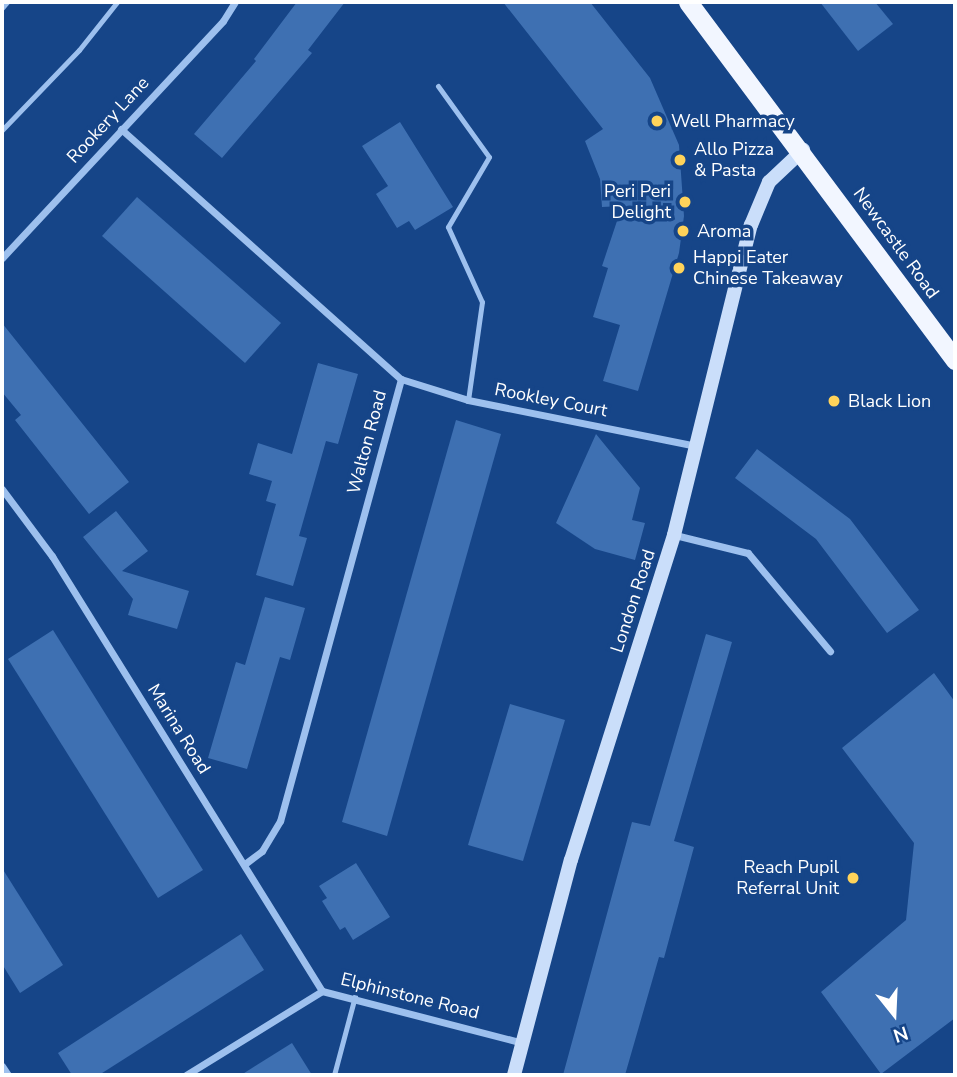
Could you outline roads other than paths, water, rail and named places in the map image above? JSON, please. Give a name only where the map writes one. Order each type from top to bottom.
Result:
[{"type":"highway","name":"Newcastle Road","points":[[688,2],[803,150],[955,360]]},
{"type":"main road","name":"London Road","points":[[514,1075],[571,860],[674,535],[751,225],[769,182],[803,150]]},
{"type":"street","name":"Rookery Lane","points":[[2,258],[223,21],[234,2]]},
{"type":"street","name":"Walton Road","points":[[121,129],[401,379],[280,821],[262,851],[245,864]]},
{"type":"street","name":"Rookley Court","points":[[401,379],[468,400],[697,446]]},
{"type":"street","name":"Marina Road","points":[[2,489],[52,556],[322,991]]},
{"type":"street","points":[[674,535],[748,553],[830,650]]},
{"type":"street","name":"Elphinstone Road","points":[[186,1075],[322,991],[355,996],[523,1043]]},
{"type":"street","points":[[2,1066],[8,1075]]},
{"type":"lane","points":[[2,8],[7,2]]},
{"type":"lane","points":[[2,130],[79,50],[117,2]]},
{"type":"lane","points":[[438,86],[489,157],[448,227],[482,302],[468,400]]},
{"type":"lane","points":[[334,1075],[355,996]]},
{"type":"place","name":"Well Pharmacy","points":[[657,121]]},
{"type":"place","name":"Allo Pizza & Pasta","points":[[680,160]]},
{"type":"place","name":"Peri Peri Delight","points":[[685,202]]},
{"type":"place","name":"Aroma","points":[[683,231]]},
{"type":"place","name":"Happi Eater Chinese Takeaway","points":[[679,268]]},
{"type":"place","name":"Black Lion","points":[[834,401]]},
{"type":"place","name":"Reach Pupil Referral Unit","points":[[853,878]]}]
